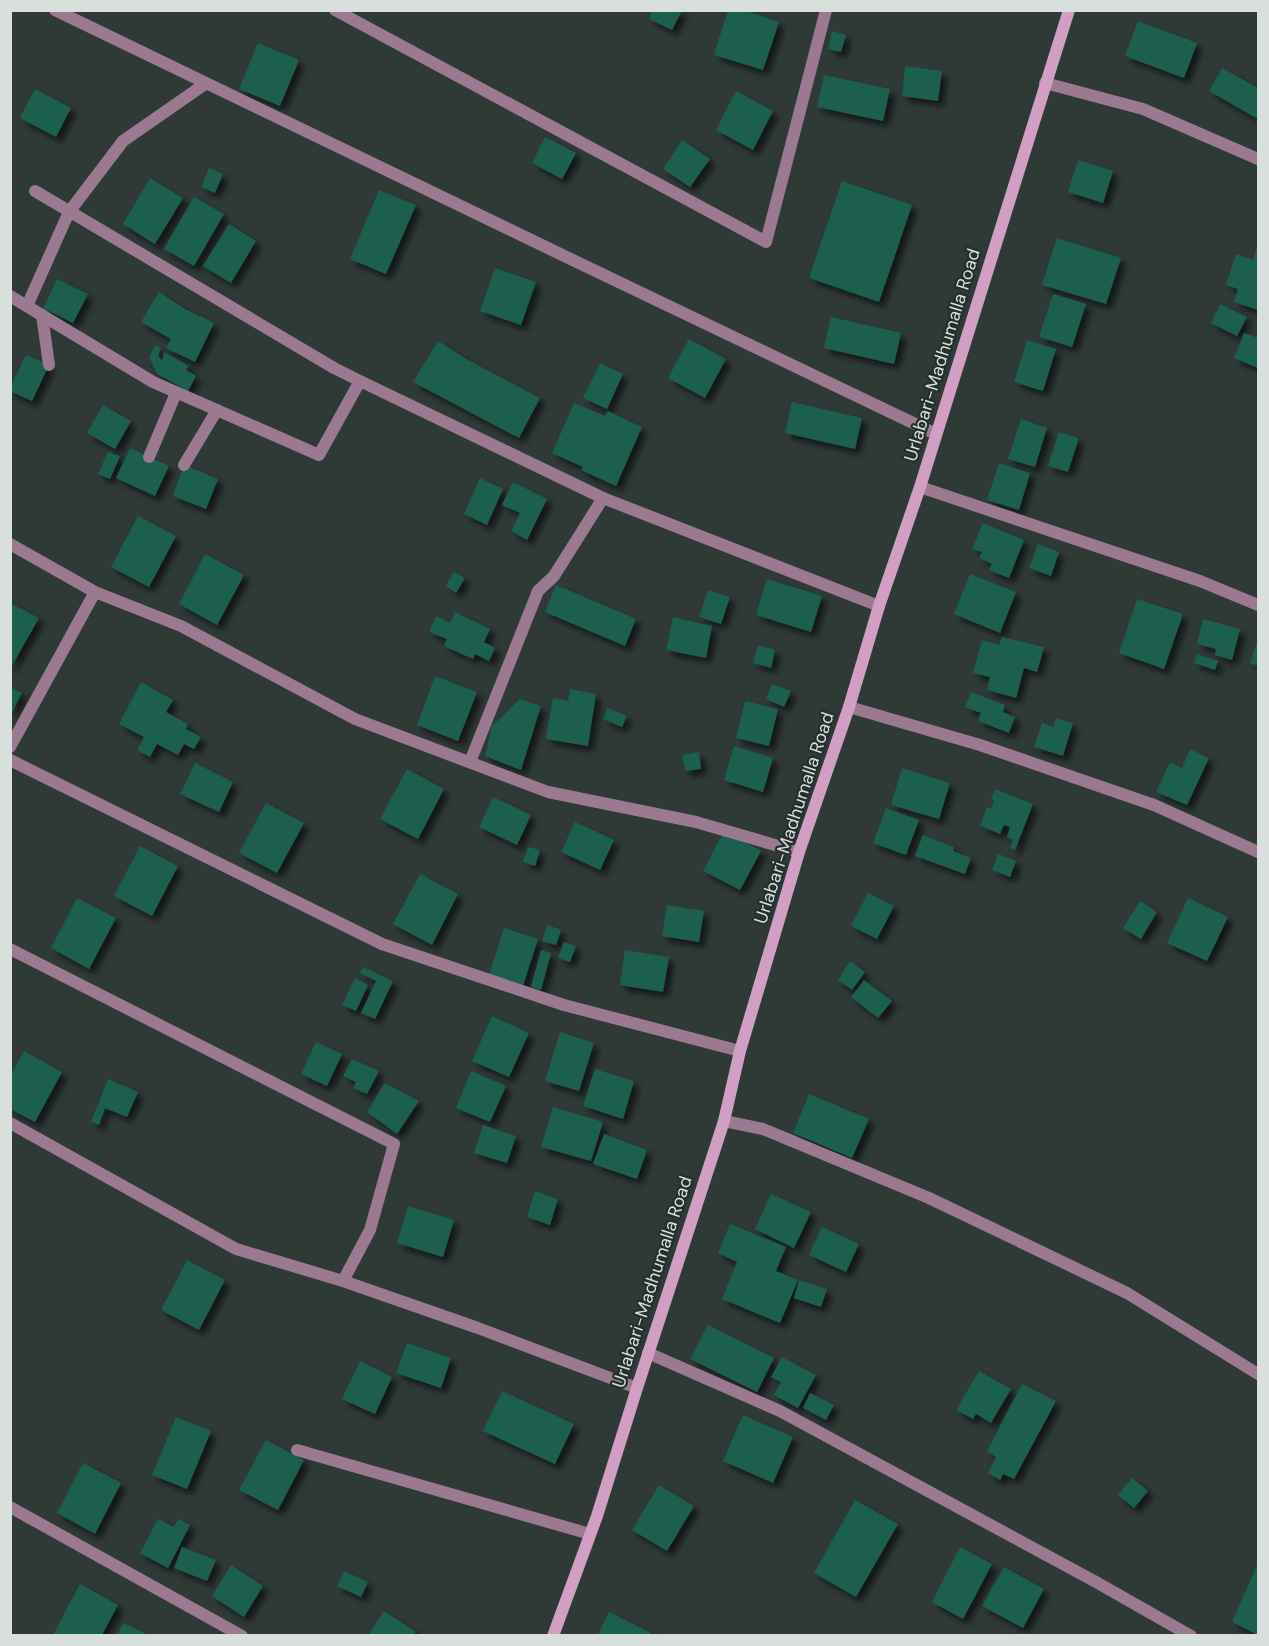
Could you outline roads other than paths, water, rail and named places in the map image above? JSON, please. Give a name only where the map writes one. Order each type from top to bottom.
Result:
[{"type":"main road","name":"Urlabari-Madhumalla Road","points":[[553,1635],[590,1534],[724,1120],[740,1051],[799,852],[920,487],[1069,10]]},
{"type":"street","points":[[54,10],[936,434]]},
{"type":"street","points":[[335,10],[766,242],[826,10]]},
{"type":"street","points":[[1046,83],[1143,109],[1258,159]]},
{"type":"street","points":[[27,306],[69,212],[123,141],[206,84]]},
{"type":"street","points":[[35,191],[334,368],[360,381],[603,498],[879,606]]},
{"type":"street","points":[[10,296],[153,382],[319,455],[360,381]]},
{"type":"street","points":[[42,315],[49,365]]},
{"type":"street","points":[[149,457],[176,393]]},
{"type":"street","points":[[184,465],[217,410]]},
{"type":"street","points":[[920,487],[1200,581],[1258,605]]},
{"type":"street","points":[[470,762],[538,591],[554,576],[603,498]]},
{"type":"street","points":[[10,544],[95,592],[181,626],[355,719],[548,792],[696,822],[799,852]]},
{"type":"street","points":[[10,747],[95,592]]},
{"type":"street","points":[[849,706],[980,745],[1154,805],[1258,852]]},
{"type":"street","points":[[10,760],[382,944],[564,1005],[740,1051]]},
{"type":"street","points":[[10,949],[394,1144],[370,1230],[343,1281]]},
{"type":"street","points":[[724,1120],[763,1129],[930,1198],[1127,1293],[1258,1374]]},
{"type":"street","points":[[10,1123],[236,1249],[343,1281],[478,1328],[637,1388]]},
{"type":"street","points":[[648,1353],[780,1411],[1191,1635]]},
{"type":"street","points":[[297,1450],[590,1534]]},
{"type":"street","points":[[10,1507],[242,1635]]}]
